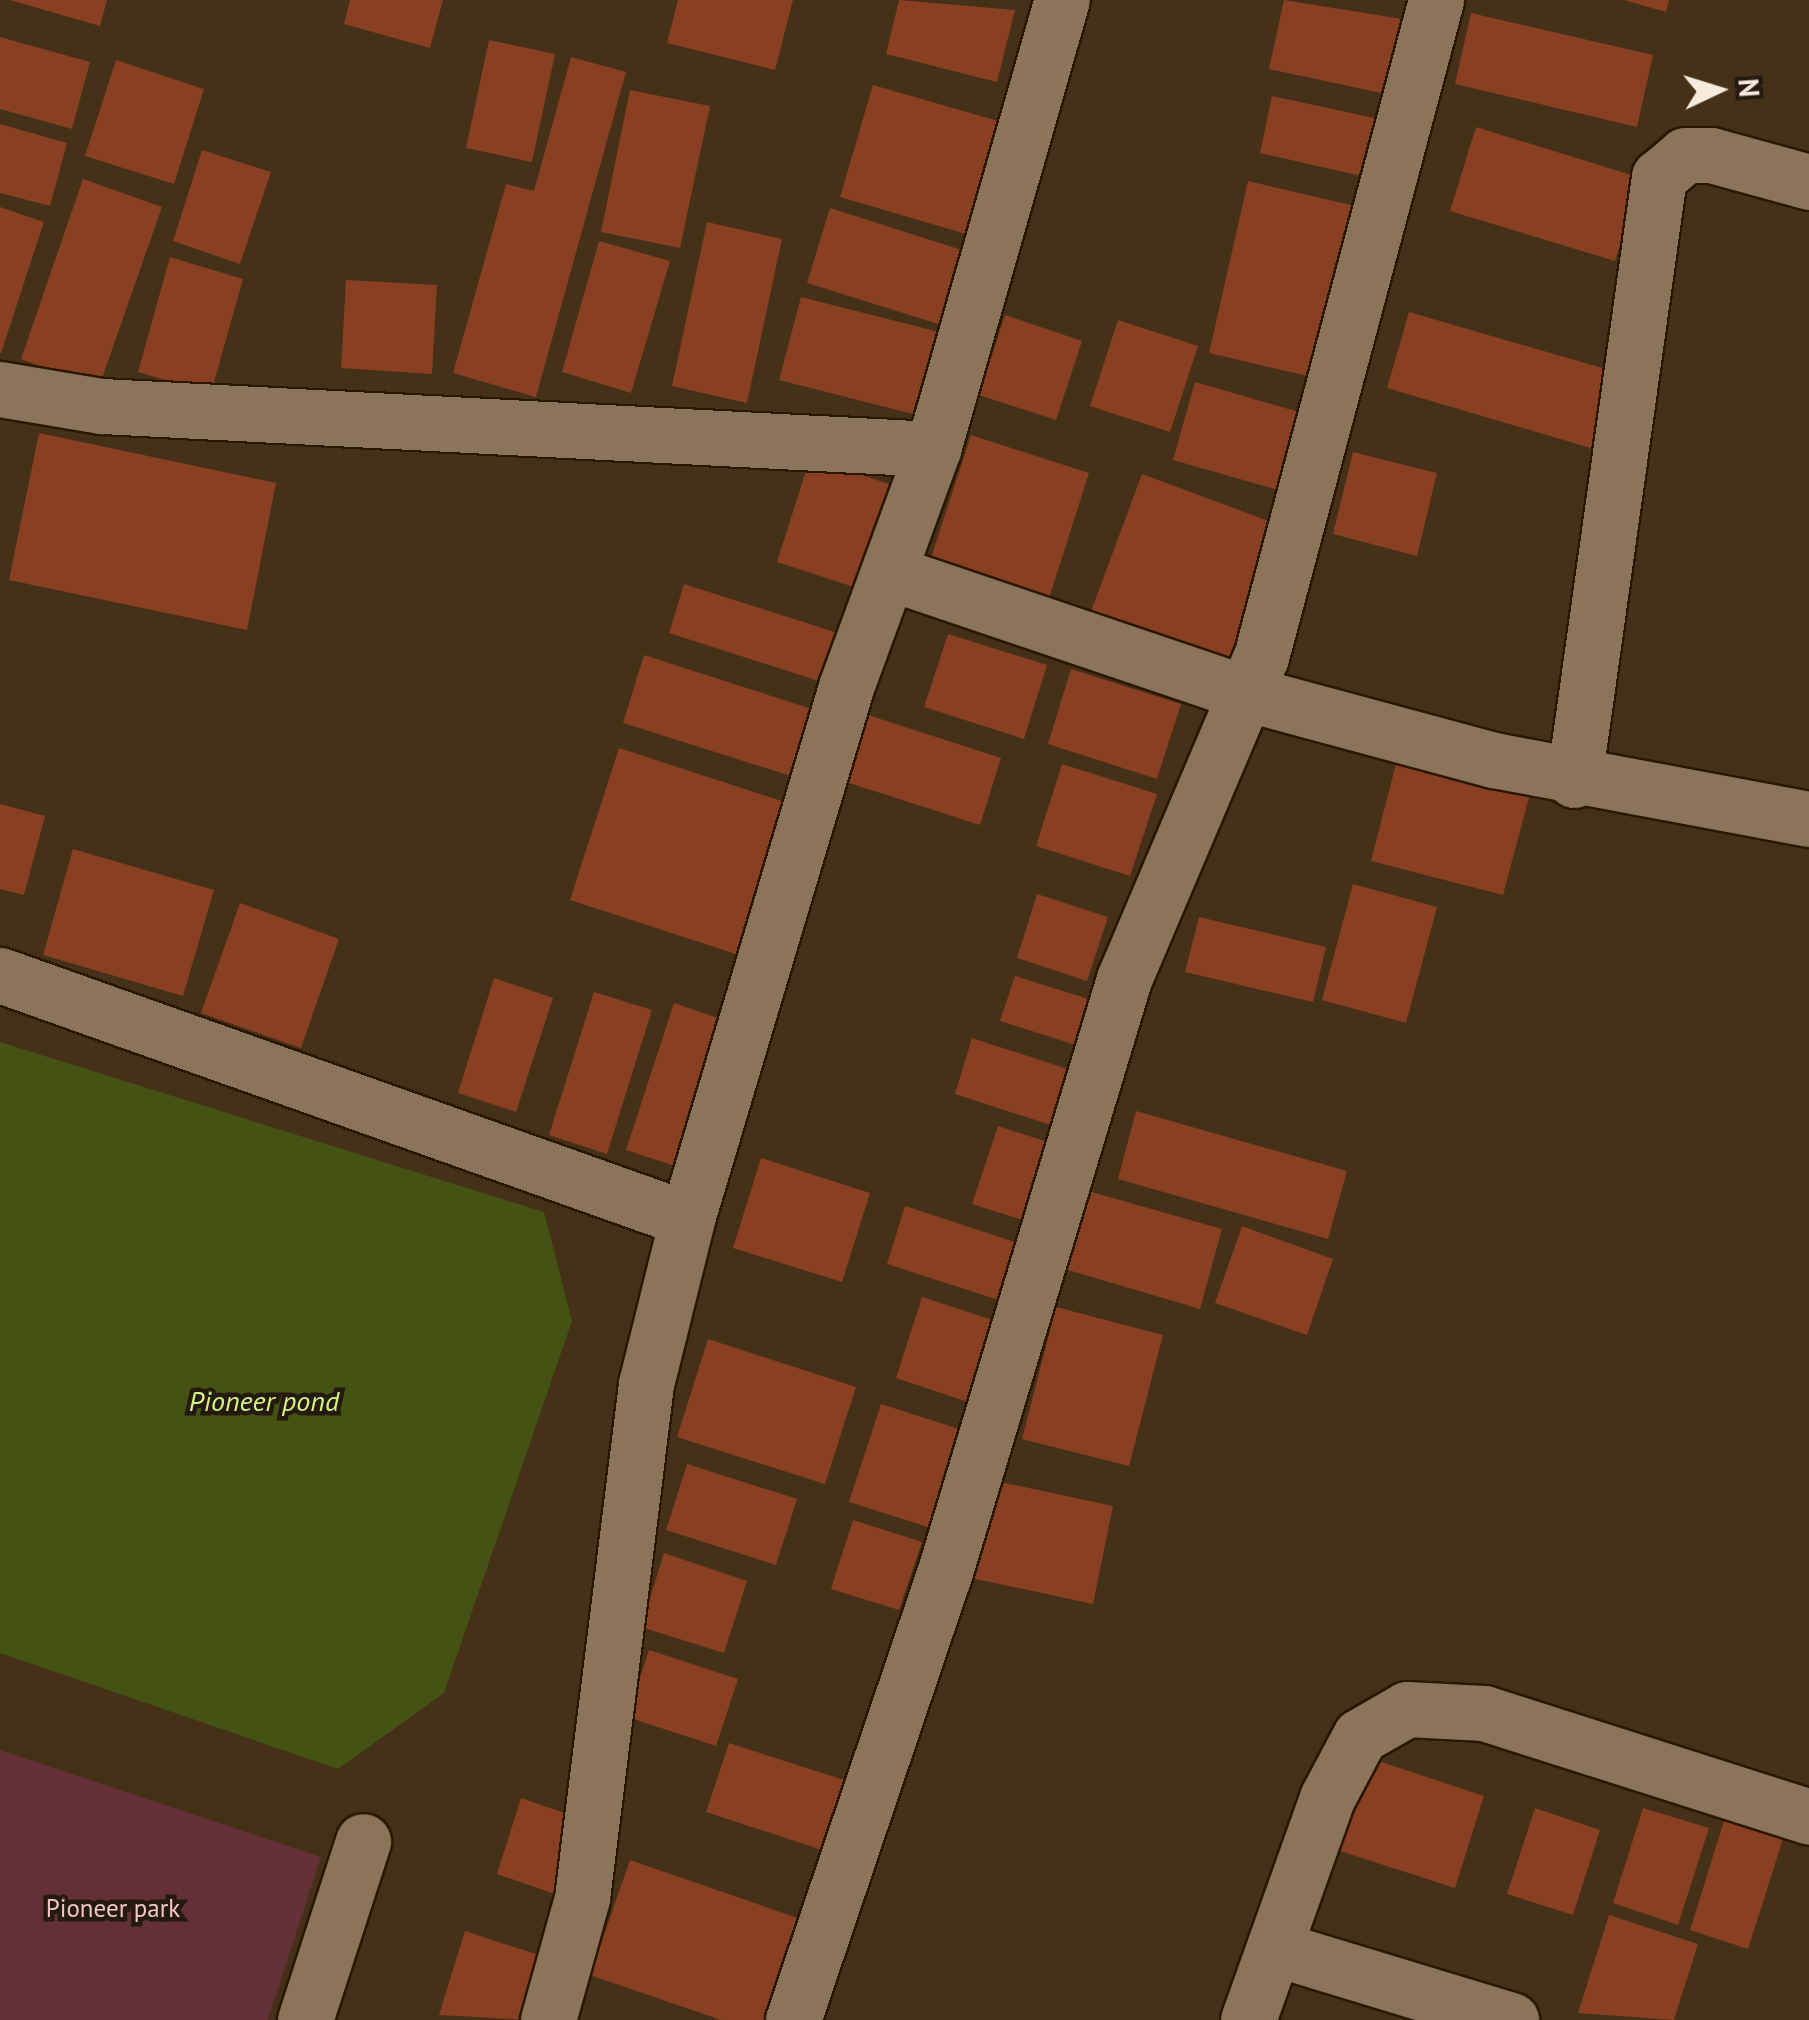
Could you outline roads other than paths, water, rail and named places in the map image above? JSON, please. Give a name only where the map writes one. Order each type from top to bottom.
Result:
[{"type":"street","points":[[548,2020],[582,1898],[646,1384],[687,1219],[846,687],[933,449],[1062,0]]},
{"type":"street","points":[[792,2020],[942,1578],[1124,979],[1249,694],[1436,0]]},
{"type":"street","points":[[1574,780],[1659,177],[1686,155],[1710,155],[1809,182]]},
{"type":"street","points":[[1,393],[102,406],[933,449]]},
{"type":"street","points":[[890,573],[1249,694],[1574,780],[1809,819]]},
{"type":"street","points":[[0,975],[687,1219]]},
{"type":"street","points":[[1248,2020],[1327,1798],[1360,1736],[1407,1708],[1484,1713],[1809,1817]]},
{"type":"street","points":[[305,2020],[363,1841]]},
{"type":"street","points":[[1274,1948],[1511,2020]]},
{"type":"water","name":"Pioneer pond","points":[[0,1042],[544,1212],[572,1321],[444,1693],[338,1769],[0,1653]]},
{"type":"park label","name":"Pioneer park","points":[[113,1908]]}]
